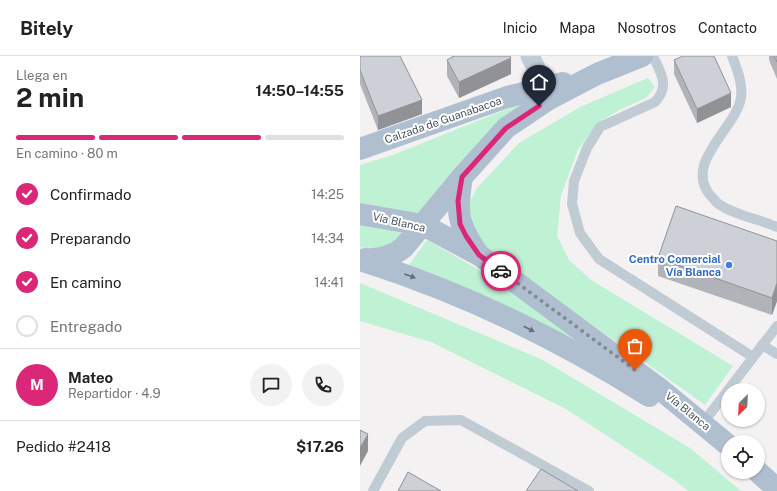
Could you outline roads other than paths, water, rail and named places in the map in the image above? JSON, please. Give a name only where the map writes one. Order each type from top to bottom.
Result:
[{"type":"main road","name":"Calzada de Guanabacoa","points":[[360,259],[381,258],[394,255],[404,247],[462,177],[506,128],[550,99],[597,74],[642,56]]},
{"type":"main road","name":"Calzada de Guanabacoa","points":[[360,149],[507,97],[597,74]]},
{"type":"main road","points":[[462,177],[458,201],[460,224],[479,255]]},
{"type":"main road","name":"Vía Blanca","points":[[360,214],[423,225],[479,255],[660,389],[721,439]]},
{"type":"main road","name":"Vía Blanca","points":[[360,259],[442,288],[533,331],[637,389],[690,423],[721,446]]},
{"type":"street","points":[[530,56],[546,88]]},
{"type":"lane","points":[[653,56],[664,86],[661,96],[656,102],[600,128],[587,148],[574,181],[572,204],[575,218],[580,233],[599,259],[753,357]]},
{"type":"lane","points":[[732,56],[740,77],[741,97],[736,111],[712,147],[705,163],[702,177],[706,191],[719,204],[777,227]]},
{"type":"lane","points":[[702,423],[777,326]]},
{"type":"lane","points":[[762,345],[777,354]]},
{"type":"lane","points":[[373,491],[402,438],[424,422],[461,420],[589,491]]},
{"type":"place","name":"Centro Comercial Vía Blanca","points":[[729,265]]}]
